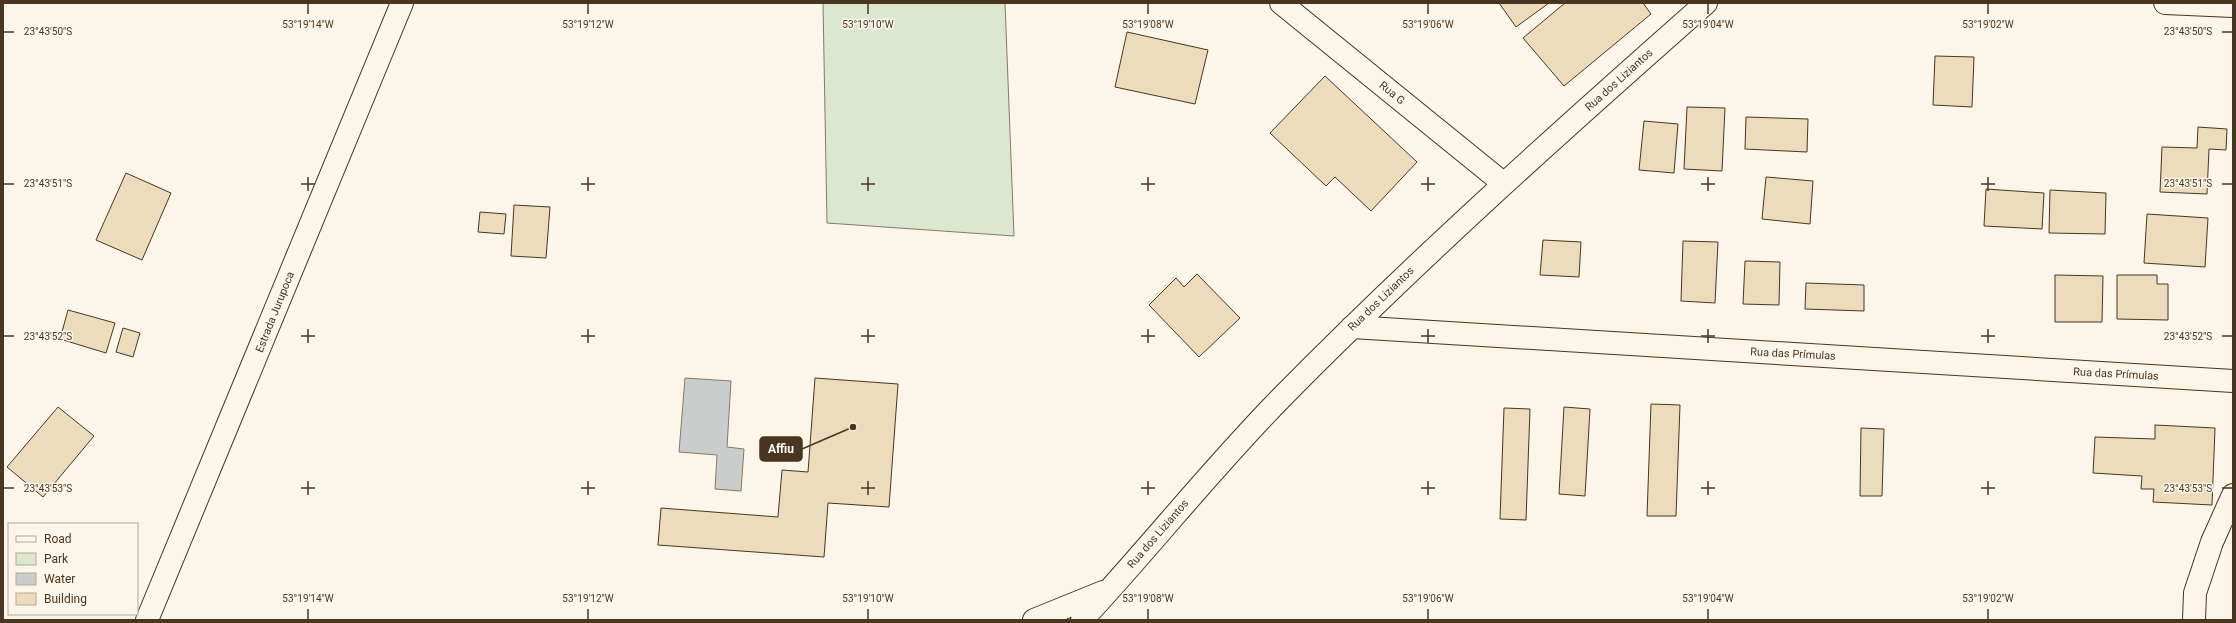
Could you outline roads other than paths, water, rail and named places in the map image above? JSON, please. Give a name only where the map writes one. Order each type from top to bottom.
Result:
[{"type":"street","name":"Estrada Jurupoca","points":[[147,620],[402,3]]},
{"type":"street","name":"Rua G","points":[[1281,3],[1503,183]]},
{"type":"street","points":[[2165,3],[2233,6]]},
{"type":"street","name":"Rua dos Liziantos","points":[[1084,619],[1229,453],[1352,327],[1503,183],[1701,5]]},
{"type":"street","name":"Rua das Prímulas","points":[[1352,327],[2233,381]]},
{"type":"street","points":[[2194,620],[2195,593],[2212,542],[2233,495]]},
{"type":"street","points":[[1034,620],[1108,590]]},
{"type":"water","points":[[685,378],[731,381],[727,447],[744,449],[741,491],[715,489],[717,455],[679,452]]},
{"type":"place","name":"Affiu","points":[[853,427]]}]
